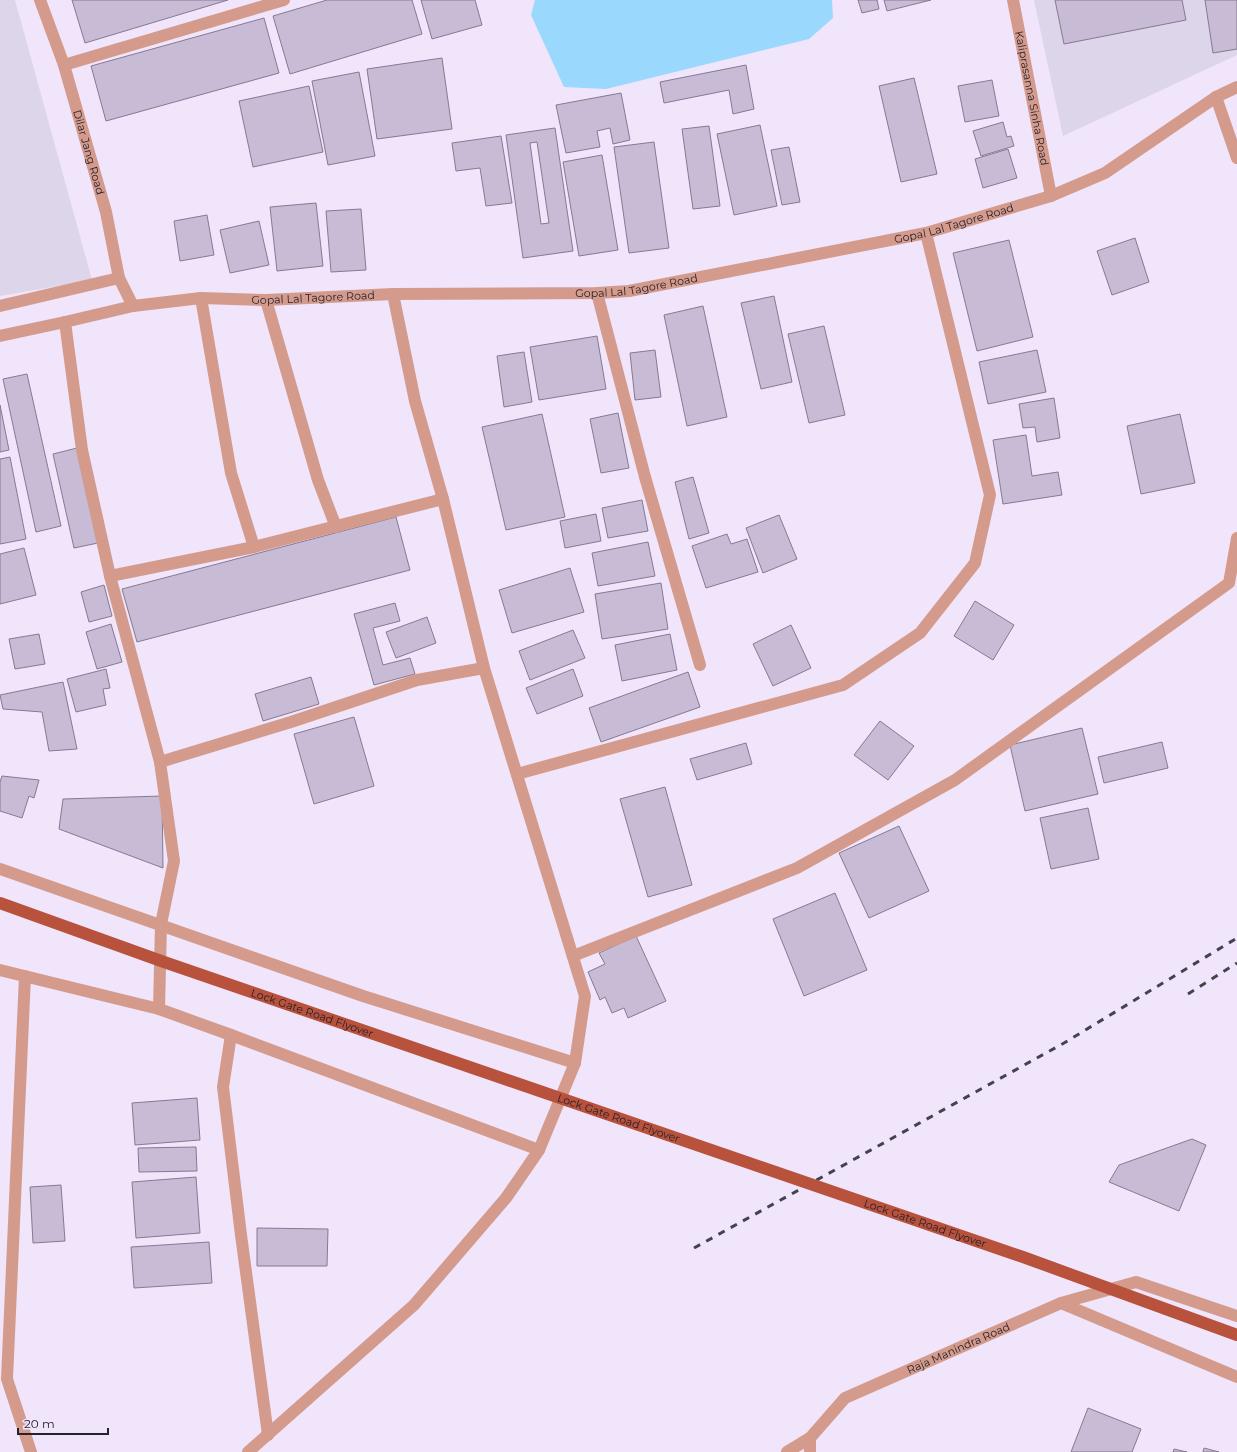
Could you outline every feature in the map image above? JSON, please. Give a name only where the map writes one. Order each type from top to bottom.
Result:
[{"type":"main road","name":"Lock Gate Road Flyover","points":[[0,903],[164,962],[1023,1257],[1237,1335]]},
{"type":"street","name":"Dilar Jang Road","points":[[40,0],[64,65],[106,212],[119,278],[133,306]]},
{"type":"street","points":[[64,65],[284,0]]},
{"type":"street","name":"Kaliprasanna Sinha Road","points":[[1013,0],[1051,196]]},
{"type":"street","name":"Gopal Lal Tagore Road","points":[[0,336],[133,306],[201,298],[266,300],[393,294],[597,293],[629,291],[926,233],[1051,196],[1105,173],[1216,97],[1237,87]]},
{"type":"street","points":[[1216,97],[1237,158]]},
{"type":"street","points":[[517,774],[843,685],[920,633],[975,563],[990,495],[926,233]]},
{"type":"street","points":[[0,306],[119,278]]},
{"type":"street","points":[[597,293],[645,478],[700,665]]},
{"type":"street","points":[[248,1452],[414,1305],[506,1198],[539,1150],[575,1063],[585,996],[484,668],[444,499],[415,401],[393,294]]},
{"type":"street","points":[[201,298],[231,473],[254,547]]},
{"type":"street","points":[[266,300],[318,480],[336,527]]},
{"type":"street","points":[[65,322],[82,450],[110,576],[160,762],[174,861],[161,924],[159,1009]]},
{"type":"street","points":[[110,576],[254,547],[444,499]]},
{"type":"street","points":[[573,956],[797,868],[956,780],[1229,583],[1237,538]]},
{"type":"street","points":[[160,762],[291,722],[417,680],[484,668]]},
{"type":"street","points":[[0,869],[161,924],[363,996],[575,1063]]},
{"type":"street","points":[[0,970],[159,1009],[539,1150]]},
{"type":"street","points":[[25,976],[4,1380],[31,1452]]},
{"type":"street","points":[[231,1035],[223,1087],[268,1435]]},
{"type":"street","name":"Raja Manindra Road","points":[[787,1452],[810,1438],[845,1398],[1061,1303],[1136,1282],[1237,1316]]},
{"type":"street","points":[[1061,1303],[1237,1376]]},
{"type":"street","points":[[810,1438],[810,1452]]},
{"type":"shaded area","points":[[0,0],[15,0],[92,280],[0,296]]},
{"type":"shaded area","points":[[1034,0],[1237,0],[1237,55],[1063,136]]},
{"type":"water","points":[[535,0],[832,0],[833,18],[809,39],[606,89],[564,87],[531,15]]},
{"type":"building","points":[[72,0],[228,0],[85,43]]},
{"type":"building","points":[[327,0],[412,0],[422,34],[290,74],[273,16]]},
{"type":"building","points":[[421,0],[475,0],[482,25],[432,39]]},
{"type":"building","points":[[858,0],[877,0],[879,9],[862,13]]},
{"type":"building","points":[[884,0],[931,0],[887,11]]},
{"type":"building","points":[[1055,0],[1182,0],[1186,20],[1064,44]]},
{"type":"building","points":[[1205,0],[1237,0],[1237,49],[1213,53]]},
{"type":"building","points":[[264,18],[279,73],[106,121],[91,66]]},
{"type":"building","points":[[442,58],[452,129],[377,139],[367,69]]},
{"type":"building","points":[[746,65],[754,109],[733,114],[729,90],[664,103],[660,82]]},
{"type":"building","points":[[359,72],[375,156],[328,165],[312,81]]},
{"type":"building","points":[[914,78],[937,174],[901,182],[879,86]]},
{"type":"building","points":[[992,80],[999,116],[965,122],[958,86]]},
{"type":"building","points":[[309,86],[323,152],[253,167],[239,101]]},
{"type":"building","points":[[621,93],[630,140],[613,144],[610,128],[597,131],[600,147],[566,153],[556,105]]},
{"type":"building","points":[[1003,122],[1007,137],[1011,136],[1014,146],[981,156],[973,131]]},
{"type":"building","points":[[760,125],[777,206],[734,215],[717,134]]},
{"type":"building","points":[[709,126],[720,206],[693,209],[682,129]]},
{"type":"building","points":[[555,128],[573,251],[523,258],[506,135]],"holes":[[[537,142],[549,223],[541,224],[530,143]]]},
{"type":"building","points":[[501,136],[512,203],[486,206],[480,168],[456,171],[452,143]]},
{"type":"building","points":[[654,142],[669,248],[629,253],[614,147]]},
{"type":"building","points":[[789,147],[800,202],[782,205],[771,150]]},
{"type":"building","points":[[1008,149],[1017,178],[983,188],[975,159]]},
{"type":"building","points":[[602,155],[618,250],[579,256],[563,162]]},
{"type":"building","points":[[316,203],[323,266],[277,271],[270,207]]},
{"type":"building","points":[[361,209],[366,270],[331,272],[326,211]]},
{"type":"building","points":[[207,215],[214,255],[180,261],[174,221]]},
{"type":"building","points":[[259,221],[269,265],[230,273],[220,230]]},
{"type":"building","points":[[1135,238],[1149,282],[1112,295],[1097,251]]},
{"type":"building","points":[[1009,240],[1033,337],[977,351],[953,253]]},
{"type":"building","points":[[774,296],[792,382],[761,389],[741,303]]},
{"type":"building","points":[[703,306],[727,417],[687,426],[664,315]]},
{"type":"building","points":[[824,326],[845,415],[809,423],[788,334]]},
{"type":"building","points":[[597,336],[606,389],[539,400],[530,347]]},
{"type":"building","points":[[655,350],[661,397],[635,400],[630,353]]},
{"type":"building","points":[[1037,350],[1046,392],[988,404],[979,362]]},
{"type":"building","points":[[524,352],[532,402],[504,407],[497,356]]},
{"type":"building","points":[[27,374],[61,526],[36,532],[3,379]]},
{"type":"building","points":[[1054,398],[1060,438],[1037,442],[1035,427],[1023,428],[1019,404]]},
{"type":"building","points":[[0,405],[9,450],[0,452]]},
{"type":"building","points":[[618,413],[629,468],[601,473],[590,419]]},
{"type":"building","points":[[542,414],[565,517],[506,530],[482,427]]},
{"type":"building","points":[[1180,414],[1195,483],[1141,494],[1127,426]]},
{"type":"building","points":[[1026,435],[1032,476],[1058,472],[1062,495],[1003,504],[993,440]]},
{"type":"building","points":[[77,448],[98,543],[74,548],[53,454]]},
{"type":"building","points":[[10,457],[26,539],[0,544],[0,459]]},
{"type":"building","points":[[693,477],[709,533],[689,539],[675,482]]},
{"type":"building","points":[[642,500],[648,531],[608,538],[602,508]]},
{"type":"building","points":[[596,514],[601,541],[565,548],[560,521]]},
{"type":"building","points":[[779,515],[797,559],[763,573],[746,528]]},
{"type":"building","points":[[396,517],[410,570],[137,642],[122,589]]},
{"type":"building","points":[[727,534],[731,544],[747,539],[758,572],[706,588],[692,546]]},
{"type":"building","points":[[648,542],[655,576],[598,586],[592,553]]},
{"type":"building","points":[[24,548],[36,595],[0,604],[0,554]]},
{"type":"building","points":[[570,568],[584,612],[512,633],[499,590]]},
{"type":"building","points":[[661,583],[668,629],[602,639],[595,594]]},
{"type":"building","points":[[104,585],[112,616],[89,622],[81,592]]},
{"type":"building","points":[[975,601],[1014,625],[993,660],[954,636]]},
{"type":"building","points":[[395,603],[400,621],[373,628],[383,665],[410,658],[415,674],[374,685],[354,614]]},
{"type":"building","points":[[427,617],[436,643],[396,658],[386,632]]},
{"type":"building","points":[[111,624],[122,662],[97,669],[86,632]]},
{"type":"building","points":[[791,625],[811,668],[773,686],[753,644]]},
{"type":"building","points":[[573,630],[585,658],[530,680],[519,651]]},
{"type":"building","points":[[39,634],[45,664],[15,669],[9,639]]},
{"type":"building","points":[[670,634],[677,670],[622,681],[615,645]]},
{"type":"building","points":[[106,669],[110,688],[103,689],[106,705],[76,712],[67,679]]},
{"type":"building","points":[[573,669],[583,696],[537,714],[526,688]]},
{"type":"building","points":[[688,672],[700,707],[601,742],[589,708]]},
{"type":"building","points":[[311,677],[319,704],[263,721],[255,694]]},
{"type":"building","points":[[63,682],[77,749],[49,751],[42,712],[3,709],[0,695]]},
{"type":"building","points":[[354,717],[374,786],[314,804],[294,734]]},
{"type":"building","points":[[880,721],[914,746],[888,780],[854,755]]},
{"type":"building","points":[[1082,728],[1098,794],[1025,811],[1010,745]]},
{"type":"building","points":[[1162,742],[1168,768],[1104,783],[1098,757]]},
{"type":"building","points":[[746,743],[752,764],[697,780],[690,759]]},
{"type":"building","points":[[2,776],[39,780],[34,798],[29,796],[22,818],[0,811],[0,782]]},
{"type":"building","points":[[665,787],[692,885],[648,897],[620,799]]},
{"type":"building","points":[[162,796],[163,868],[59,829],[63,799]]},
{"type":"building","points":[[1088,808],[1099,859],[1051,869],[1040,818]]},
{"type":"building","points":[[899,826],[929,891],[869,918],[839,853]]},
{"type":"building","points":[[835,893],[867,970],[804,996],[773,919]]},
{"type":"building","points":[[636,936],[666,1001],[628,1018],[624,1008],[612,1013],[605,997],[600,1000],[588,972],[605,964],[599,953]]},
{"type":"building","points":[[197,1098],[200,1140],[135,1145],[132,1103]]},
{"type":"building","points":[[1192,1139],[1206,1145],[1179,1211],[1109,1182],[1119,1165]]},
{"type":"building","points":[[196,1147],[197,1171],[139,1172],[138,1148]]},
{"type":"building","points":[[196,1177],[200,1233],[136,1238],[132,1182]]},
{"type":"building","points":[[61,1185],[65,1241],[33,1243],[30,1187]]},
{"type":"building","points":[[257,1228],[328,1229],[327,1266],[257,1266]]},
{"type":"building","points":[[209,1242],[212,1283],[134,1288],[131,1247]]},
{"type":"building","points":[[1088,1408],[1141,1429],[1132,1452],[1071,1452]]},
{"type":"building","points":[[1204,1448],[1219,1452],[1203,1452]]},
{"type":"building","points":[[1174,1449],[1187,1452],[1173,1452]]},
{"type":"railway","points":[[694,1248],[1064,1043],[1237,938]]},
{"type":"railway","points":[[1188,994],[1237,963]]}]
